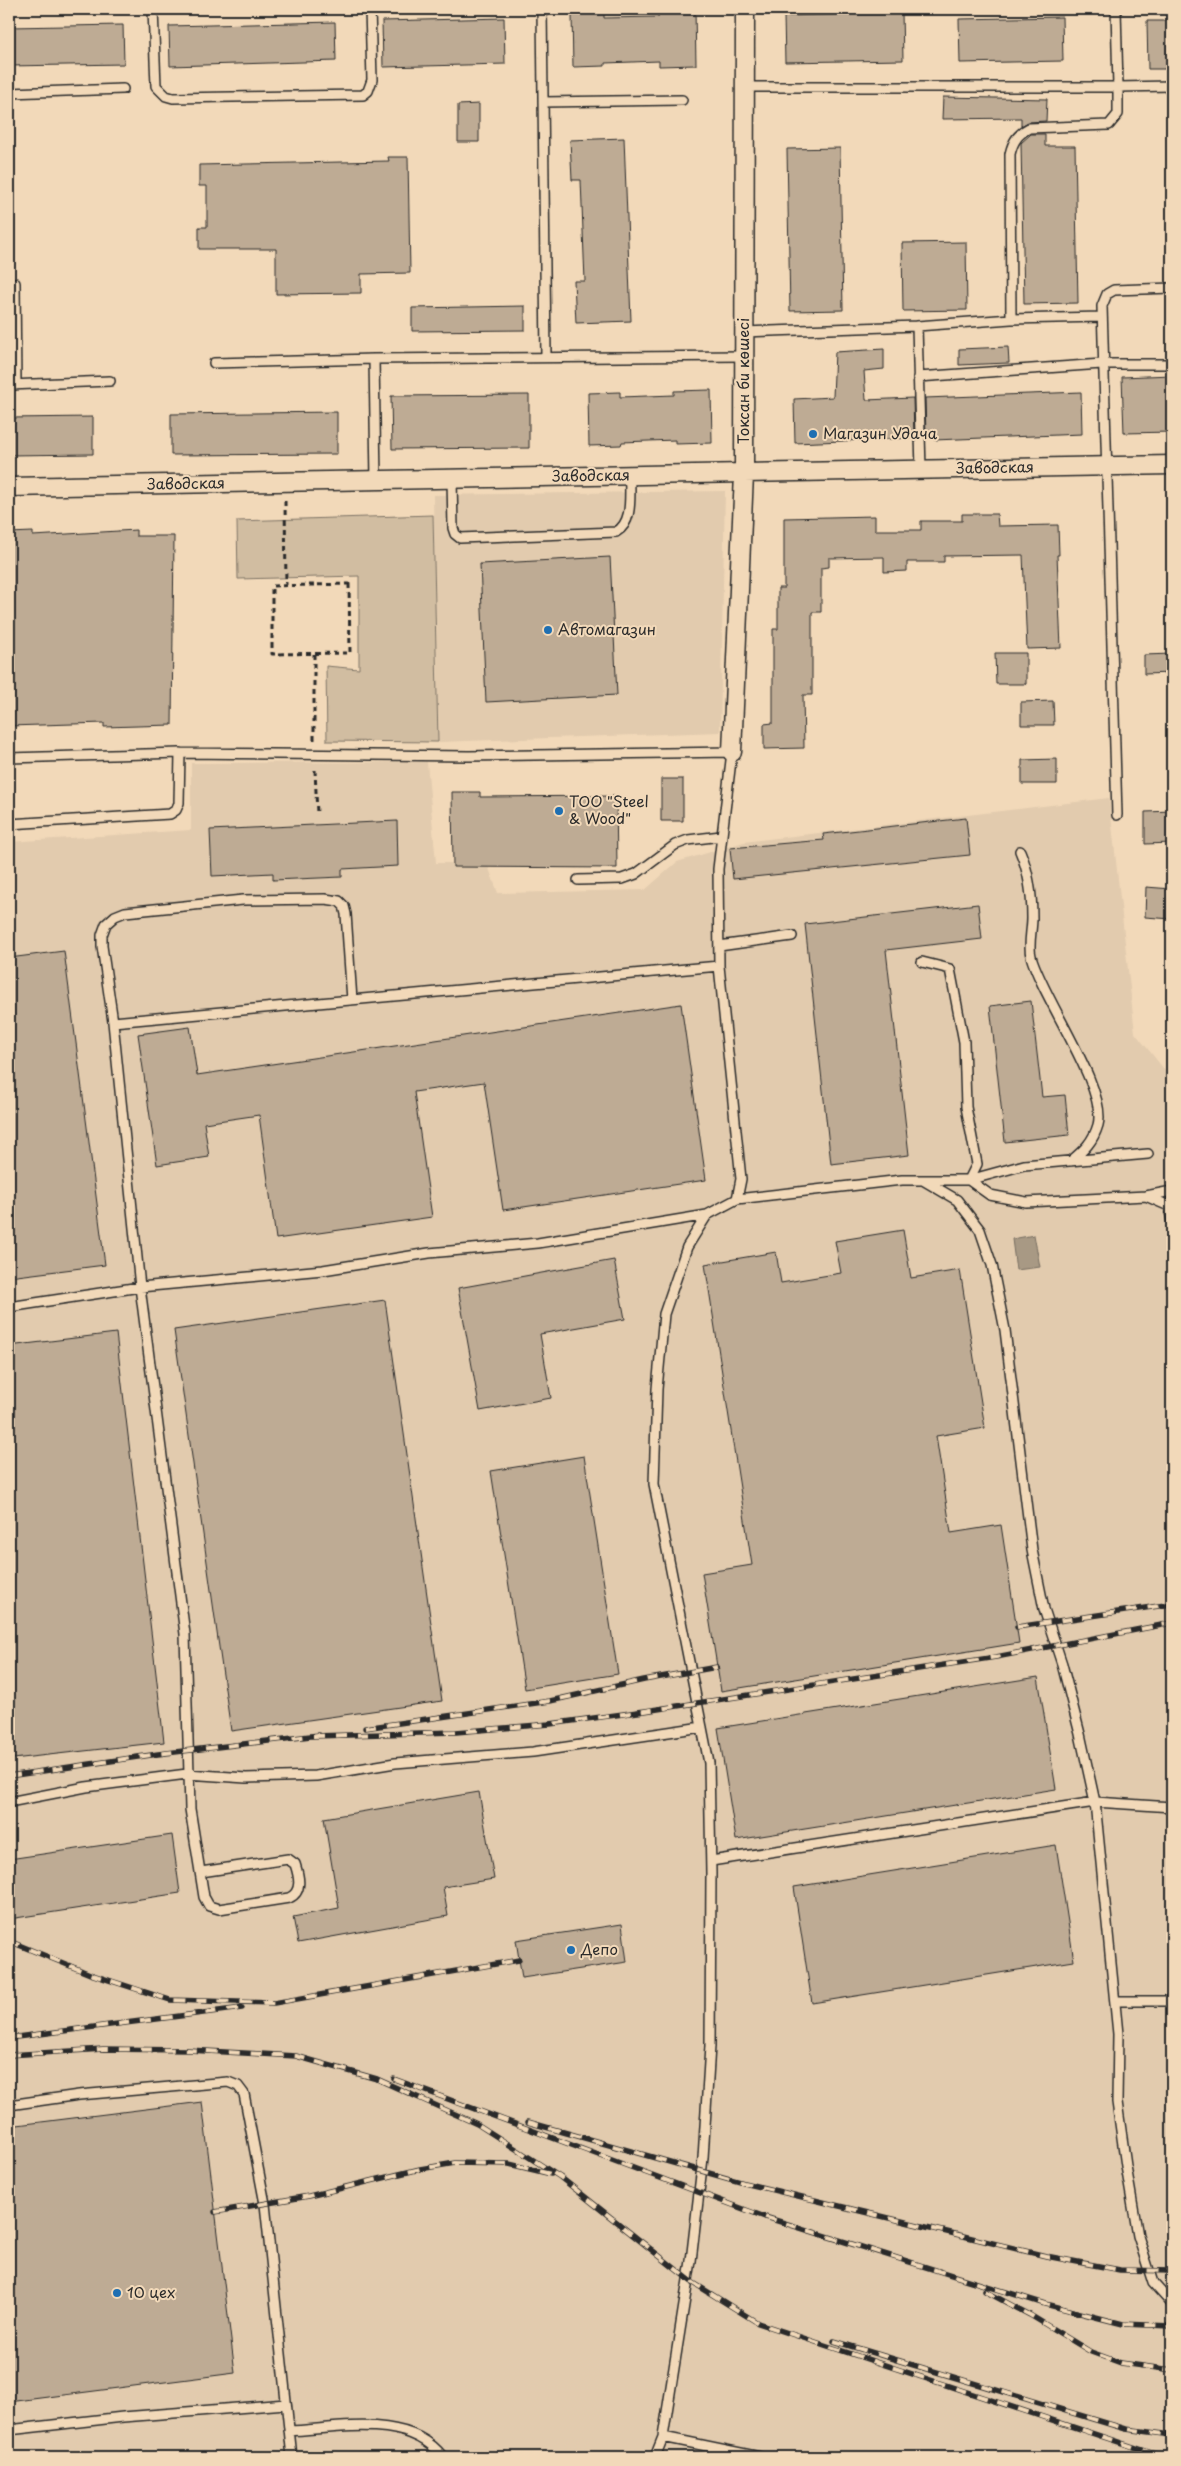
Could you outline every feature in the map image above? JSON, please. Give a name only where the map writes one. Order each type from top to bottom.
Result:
[{"type":"street","name":"Токсан би көшесі","points":[[732,752],[744,474],[745,9]]},
{"type":"street","name":"Заводская","points":[[9,487],[1172,465]]},
{"type":"lane","points":[[153,9],[156,86],[166,96],[173,98],[363,95],[368,91],[372,80],[370,9]]},
{"type":"lane","points":[[542,9],[546,356]]},
{"type":"lane","points":[[1011,319],[1010,154],[1013,143],[1020,133],[1029,128],[1109,125],[1118,114],[1116,9]]},
{"type":"lane","points":[[744,87],[1172,86]]},
{"type":"lane","points":[[9,93],[123,89]]},
{"type":"lane","points":[[543,102],[682,100]]},
{"type":"lane","points":[[9,181],[10,202]]},
{"type":"lane","points":[[15,283],[13,385],[110,381]]},
{"type":"lane","points":[[1117,816],[1102,364],[1103,299],[1114,290],[1172,288]]},
{"type":"lane","points":[[744,332],[917,326],[1011,319],[1102,317]]},
{"type":"lane","points":[[917,326],[921,470]]},
{"type":"lane","points":[[214,362],[546,356],[744,356]]},
{"type":"lane","points":[[374,359],[376,480]]},
{"type":"lane","points":[[918,377],[1102,364],[1172,364]]},
{"type":"lane","points":[[452,479],[453,528],[455,534],[460,538],[616,532],[624,527],[628,520],[630,476]]},
{"type":"lane","points":[[9,758],[180,753],[469,756],[732,752],[718,869],[719,966],[741,1179],[737,1199]]},
{"type":"lane","points":[[9,824],[170,814],[176,810],[179,803],[180,753]]},
{"type":"lane","points":[[578,880],[622,879],[636,874],[675,845],[688,840],[721,836]]},
{"type":"lane","points":[[1020,851],[1027,867],[1032,896],[1030,954],[1054,1008],[1075,1046],[1094,1093],[1098,1123],[1090,1145],[1071,1161]]},
{"type":"lane","points":[[200,1872],[288,1860],[295,1864],[299,1887],[294,1896],[289,1898],[214,1908],[205,1903],[200,1872],[190,1809],[187,1774],[184,1634],[140,1287],[114,1022],[102,946],[102,935],[106,924],[115,916],[125,912],[243,900],[325,899],[339,901],[344,906],[347,922],[352,1000]]},
{"type":"lane","points":[[719,946],[792,936]]},
{"type":"lane","points":[[922,962],[950,969],[955,992],[964,1042],[966,1107],[977,1164],[969,1180]]},
{"type":"lane","points":[[114,1022],[719,966]]},
{"type":"lane","points":[[9,1307],[140,1287],[323,1270],[429,1253],[538,1243],[707,1215],[737,1199],[902,1180],[969,1180],[1024,1165],[1148,1154]]},
{"type":"lane","points":[[923,1180],[957,1200],[980,1230],[992,1265],[1005,1330],[1032,1550],[1044,1609],[1078,1725],[1095,1802],[1118,2034],[1117,2102],[1138,2236],[1153,2283],[1172,2304]]},
{"type":"lane","points":[[969,1180],[990,1195],[1026,1202],[1146,1196],[1172,1191]]},
{"type":"lane","points":[[1146,1196],[1169,1206],[1172,1221]]},
{"type":"lane","points":[[655,2457],[664,2437],[692,2261],[703,2158],[710,2027],[711,1861],[709,1763],[654,1484],[657,1389],[664,1314],[687,1246],[707,1215]]},
{"type":"lane","points":[[9,1802],[86,1787],[187,1774],[246,1778],[316,1776],[395,1763],[533,1752],[702,1726]]},
{"type":"lane","points":[[711,1861],[1095,1802],[1172,1807]]},
{"type":"lane","points":[[1114,2001],[1172,2002]]},
{"type":"lane","points":[[9,2105],[79,2095],[228,2082],[238,2086],[248,2103],[264,2197],[292,2457]]},
{"type":"lane","points":[[9,2430],[123,2417],[286,2404]]},
{"type":"lane","points":[[289,2431],[378,2427],[405,2431],[428,2442],[443,2457]]},
{"type":"lane","points":[[664,2437],[760,2457]]},
{"type":"path","points":[[285,482],[286,585]]},
{"type":"path","points":[[349,584],[350,653],[272,654],[272,586],[286,585],[349,584]]},
{"type":"path","points":[[314,654],[314,753],[317,814]]},
{"type":"shaded area","points":[[725,491],[720,732],[438,742],[433,495]]},
{"type":"shaded area","points":[[433,515],[438,742],[327,741],[326,666],[359,669],[359,576],[238,579],[237,521]]},
{"type":"shaded area","points":[[427,762],[436,863],[487,863],[498,893],[645,890],[677,862],[744,842],[1109,798],[1135,1033],[1172,1079],[1172,2457],[9,2457],[9,842],[191,830],[191,763]]},
{"type":"shaded area","points":[[1034,1235],[1040,1267],[1016,1270],[1012,1239]]},
{"type":"building","points":[[695,11],[696,65],[659,66],[659,61],[605,63],[605,66],[573,67],[572,14],[604,13],[604,18],[658,17],[658,13]]},
{"type":"building","points":[[902,13],[903,60],[785,62],[784,16]]},
{"type":"building","points":[[1062,17],[1063,61],[960,63],[959,19]]},
{"type":"building","points":[[504,18],[505,64],[383,67],[382,21]]},
{"type":"building","points":[[1147,21],[1172,21],[1172,69],[1148,69]]},
{"type":"building","points":[[335,22],[336,61],[170,66],[169,26]]},
{"type":"building","points":[[123,25],[124,64],[9,66],[9,27]]},
{"type":"building","points":[[943,97],[1047,99],[1046,121],[1028,122],[1021,126],[1021,118],[942,119]]},
{"type":"building","points":[[479,104],[479,142],[458,142],[458,105]]},
{"type":"building","points":[[1031,134],[1045,134],[1045,146],[1075,146],[1078,303],[1024,304],[1021,143]]},
{"type":"building","points":[[624,138],[631,321],[576,323],[574,281],[585,281],[581,180],[572,180],[570,140]]},
{"type":"building","points":[[840,148],[843,310],[790,311],[787,149]]},
{"type":"building","points":[[388,157],[408,157],[410,273],[361,274],[361,293],[276,294],[276,249],[199,249],[199,227],[207,227],[207,186],[199,186],[199,165],[389,161]]},
{"type":"building","points":[[966,242],[967,310],[903,311],[902,243]]},
{"type":"building","points":[[525,306],[525,330],[412,331],[412,308]]},
{"type":"building","points":[[1008,347],[1009,363],[959,365],[959,349]]},
{"type":"building","points":[[884,349],[884,369],[864,371],[866,400],[913,398],[914,438],[795,443],[794,399],[833,397],[835,352]]},
{"type":"building","points":[[1172,375],[1172,432],[1124,433],[1122,377]]},
{"type":"building","points":[[711,390],[712,443],[675,444],[675,440],[622,442],[621,445],[589,446],[588,393],[620,392],[620,397],[674,395],[674,391]]},
{"type":"building","points":[[1081,392],[1082,434],[934,440],[933,437],[926,437],[925,398]]},
{"type":"building","points":[[529,395],[529,448],[392,449],[391,396]]},
{"type":"building","points":[[337,412],[337,454],[171,455],[171,414]]},
{"type":"building","points":[[93,417],[93,454],[9,455],[9,418]]},
{"type":"building","points":[[962,514],[997,514],[998,526],[1058,525],[1059,555],[1057,555],[1061,648],[1027,649],[1023,555],[944,556],[944,562],[907,562],[907,571],[884,572],[884,557],[829,558],[829,567],[821,568],[821,612],[812,612],[812,695],[803,695],[804,748],[764,749],[764,724],[773,723],[773,629],[778,629],[778,588],[784,588],[784,518],[875,516],[875,530],[921,530],[921,521],[962,521]]},
{"type":"building","points":[[136,530],[136,536],[174,536],[172,725],[104,727],[104,723],[9,726],[9,533],[33,532],[33,536]]},
{"type":"building","name":"Автомагазин","points":[[610,557],[617,695],[486,702],[480,564]]},
{"type":"building","points":[[995,653],[1026,653],[1026,684],[996,684]]},
{"type":"building","points":[[1172,654],[1172,673],[1144,674],[1144,655]]},
{"type":"building","points":[[1053,701],[1054,725],[1021,725],[1021,702]]},
{"type":"building","points":[[1057,759],[1057,784],[1022,784],[1022,760]]},
{"type":"building","points":[[661,779],[683,779],[683,821],[661,821]]},
{"type":"building","points":[[452,792],[480,792],[480,797],[616,796],[617,868],[453,867]]},
{"type":"building","points":[[1172,811],[1172,843],[1145,844],[1145,812]]},
{"type":"building","points":[[966,818],[970,855],[733,879],[730,848],[824,840],[823,834]]},
{"type":"building","points":[[397,821],[398,866],[342,869],[342,877],[273,880],[273,873],[212,876],[210,830]]},
{"type":"building","points":[[1146,887],[1172,889],[1172,919],[1145,917]]},
{"type":"building","points":[[978,904],[982,939],[886,950],[909,1155],[831,1164],[805,924]]},
{"type":"building","points":[[64,951],[105,1265],[9,1277],[9,958]]},
{"type":"building","points":[[1031,1001],[1042,1097],[1065,1095],[1069,1135],[1005,1142],[990,1006]]},
{"type":"building","points":[[681,1004],[706,1180],[503,1210],[484,1082],[414,1092],[432,1217],[276,1239],[259,1115],[204,1123],[209,1157],[157,1165],[138,1034],[190,1027],[197,1075]]},
{"type":"building","points":[[903,1230],[911,1278],[960,1270],[985,1428],[936,1436],[951,1533],[1001,1525],[1019,1643],[721,1691],[702,1573],[752,1565],[705,1264],[776,1252],[781,1283],[841,1273],[835,1241]]},
{"type":"building","points":[[614,1260],[625,1319],[540,1334],[551,1398],[480,1411],[458,1288]]},
{"type":"building","points":[[385,1300],[442,1701],[231,1731],[174,1330]]},
{"type":"building","points":[[116,1333],[164,1742],[13,1759],[9,1719],[9,1346]]},
{"type":"building","points":[[584,1456],[618,1674],[525,1689],[491,1471]]},
{"type":"building","points":[[1038,1677],[1056,1789],[736,1840],[718,1728]]},
{"type":"building","points":[[479,1792],[494,1879],[443,1887],[448,1916],[298,1943],[293,1917],[339,1908],[324,1818]]},
{"type":"building","points":[[172,1835],[180,1893],[9,1919],[9,1859]]},
{"type":"building","points":[[1056,1845],[1074,1961],[812,2003],[794,1887]]},
{"type":"building","name":"Депо","points":[[622,1924],[627,1962],[522,1978],[516,1940]]},
{"type":"building","name":"10 цех","points":[[202,2102],[235,2373],[9,2402],[9,2126]]},
{"type":"railway","points":[[1017,1627],[1172,1604]]},
{"type":"railway","points":[[313,1736],[456,1732],[550,1724],[996,1657],[1172,1623]]},
{"type":"railway","points":[[365,1728],[550,1701],[644,1680],[717,1667]]},
{"type":"railway","points":[[9,1776],[158,1754],[319,1735]]},
{"type":"railway","points":[[9,1941],[90,1974],[170,2000],[274,2003],[519,1960]]},
{"type":"railway","points":[[9,2038],[242,2008]]},
{"type":"railway","points":[[9,2055],[103,2049],[188,2050],[296,2056],[377,2079],[477,2124],[560,2177],[692,2282],[758,2323],[1164,2457]]},
{"type":"railway","points":[[394,2079],[765,2217],[1045,2304],[1123,2324],[1172,2326]]},
{"type":"railway","points":[[528,2122],[744,2183],[1046,2256],[1120,2270],[1172,2271]]},
{"type":"railway","points":[[215,2212],[309,2196],[420,2169],[455,2163],[509,2164],[551,2174]]},
{"type":"railway","points":[[985,2291],[1030,2315],[1091,2352],[1121,2363],[1172,2370]]},
{"type":"railway","points":[[834,2341],[1126,2429],[1172,2435]]},
{"type":"place","name":"Магазин Удача","points":[[813,434]]},
{"type":"place","name":"Автомагазин","points":[[548,630]]},
{"type":"place","name":"TOO \"Steel & Wood\"","points":[[559,811]]},
{"type":"place","name":"Депо","points":[[571,1950]]},
{"type":"place","name":"10 цех","points":[[117,2293]]}]
